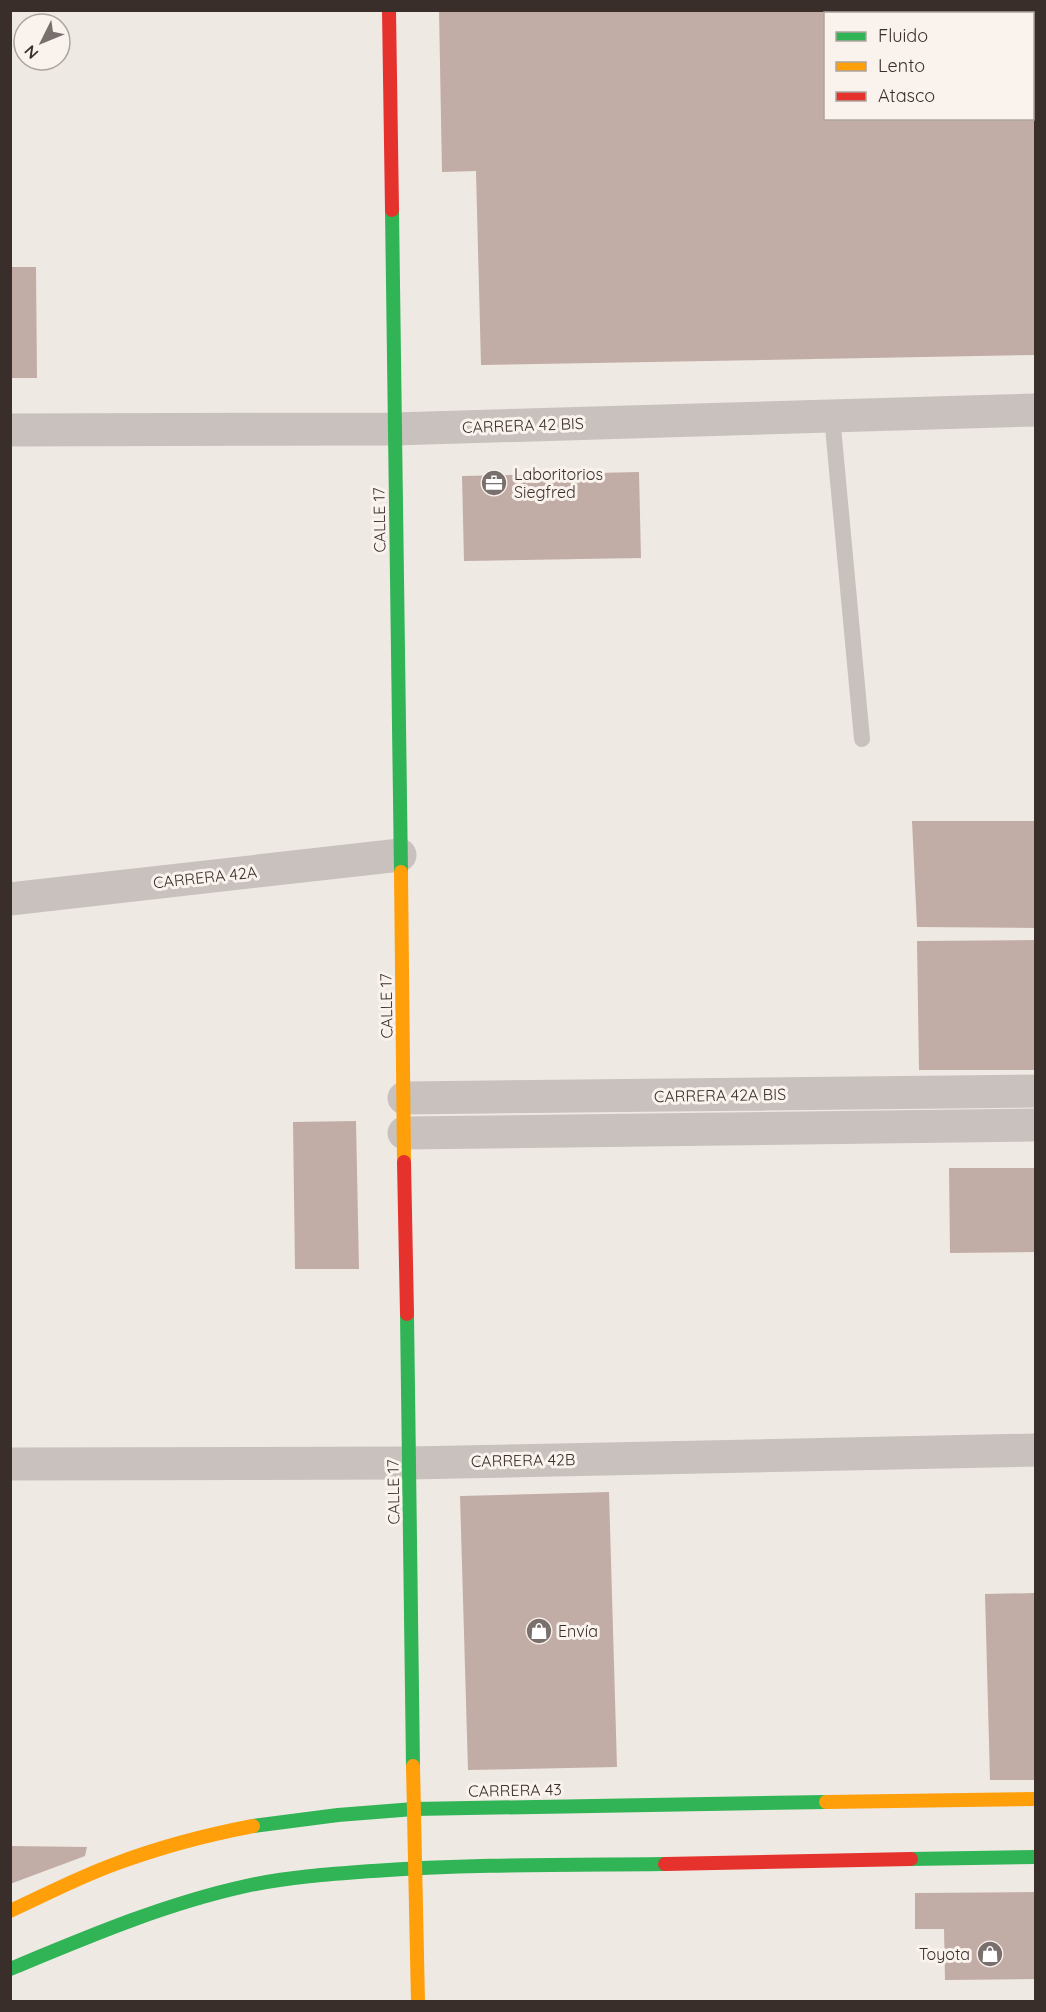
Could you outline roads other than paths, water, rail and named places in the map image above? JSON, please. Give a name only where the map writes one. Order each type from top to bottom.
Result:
[{"type":"street","name":"CALLE 17","points":[[389,10],[418,2001]]},
{"type":"street","name":"CARRERA 42 BIS","points":[[10,430],[394,429],[1035,410]]},
{"type":"street","name":"CARRERA 42A","points":[[10,899],[400,855]]},
{"type":"street","name":"CARRERA 42A BIS","points":[[404,1098],[1035,1091]]},
{"type":"street","points":[[924,1093],[926,1126]]},
{"type":"street","points":[[806,1094],[809,1128]]},
{"type":"street","name":"CARRERA 42A BIS","points":[[404,1133],[1035,1125]]},
{"type":"street","name":"CARRERA 42B","points":[[10,1464],[409,1463],[1035,1450]]},
{"type":"street","name":"CARRERA 43","points":[[10,1911],[115,1864],[186,1841],[257,1824],[344,1813],[414,1809],[1035,1799]]},
{"type":"street","points":[[10,1969],[130,1919],[205,1896],[250,1885],[314,1877],[415,1868],[1035,1857]]},
{"type":"lane","points":[[832,416],[862,739]]},
{"type":"place","name":"Laboritorios Siegfred","points":[[494,483]]},
{"type":"place","name":"Envía","points":[[539,1631]]},
{"type":"place","name":"Toyota","points":[[990,1954]]}]
